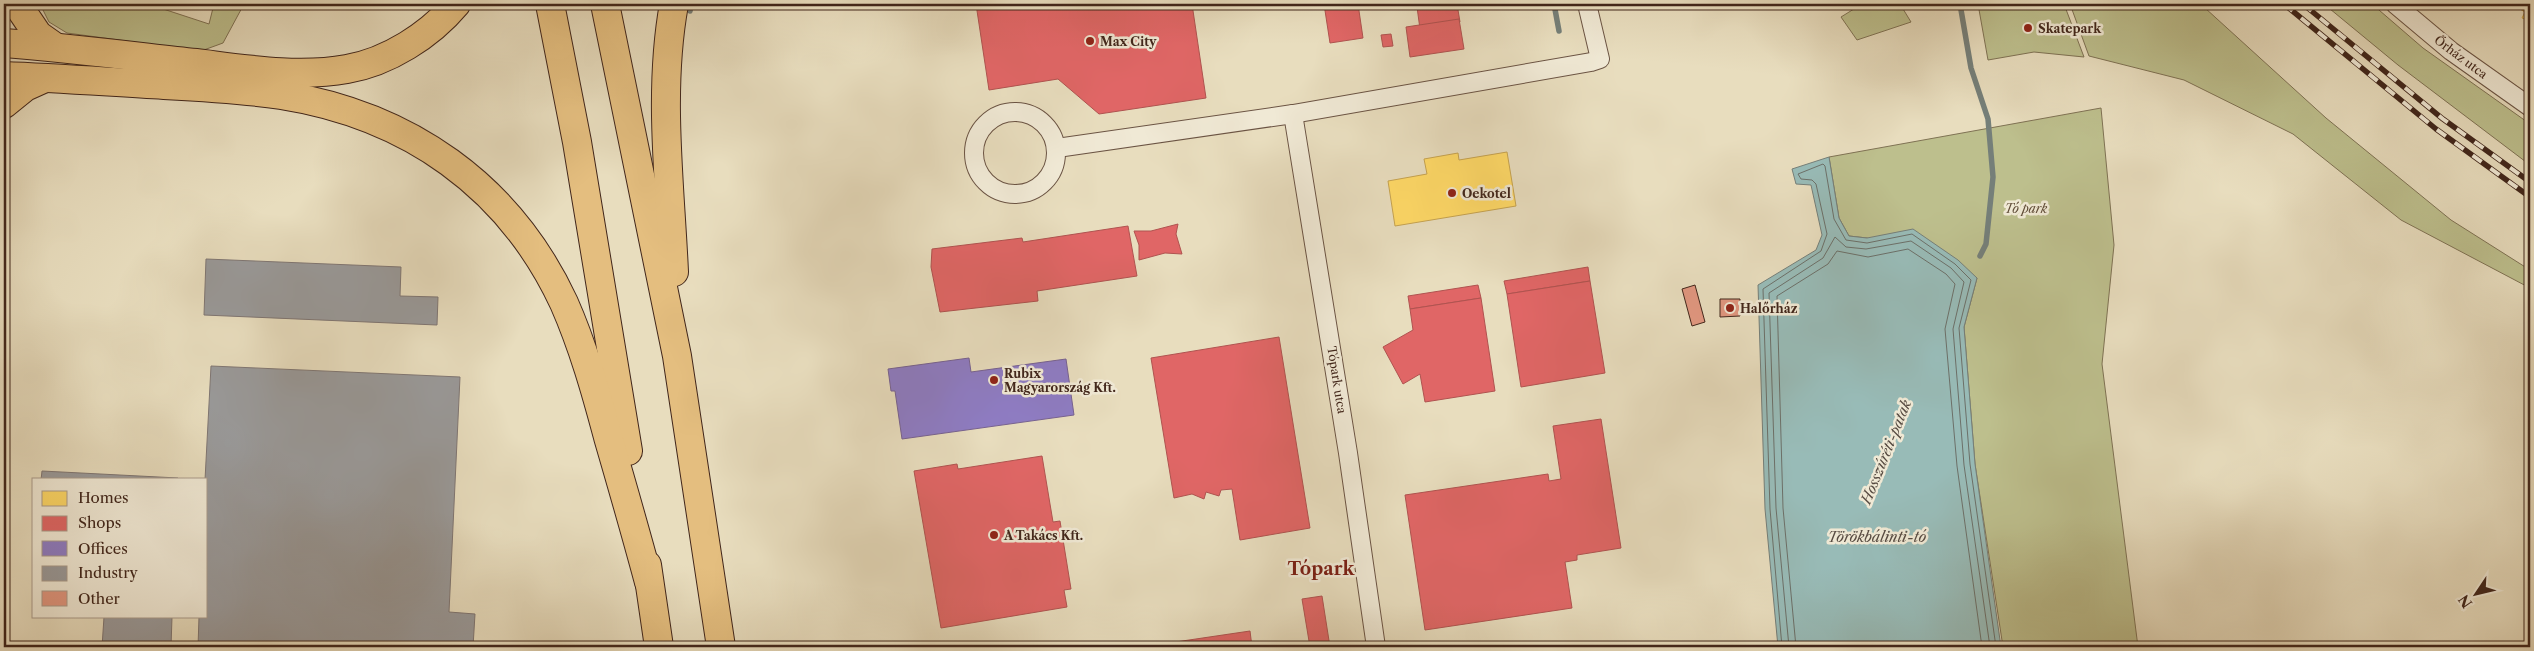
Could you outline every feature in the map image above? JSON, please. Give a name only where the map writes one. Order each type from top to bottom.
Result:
[{"type":"highway","points":[[17,4],[38,35],[55,47]]},
{"type":"highway","points":[[4,43],[230,67],[328,72],[364,65],[394,53],[433,27],[456,4]]},
{"type":"highway","points":[[550,4],[577,142],[650,582],[659,647]]},
{"type":"highway","points":[[605,4],[677,356],[721,647]]},
{"type":"highway","points":[[674,4],[666,103],[677,356]]},
{"type":"highway","points":[[4,76],[238,90],[282,95],[331,106],[376,120],[406,135],[440,155],[480,185],[532,245],[564,304],[594,384],[650,582]]},
{"type":"highway","points":[[4,104],[25,87],[45,78]]},
{"type":"street","points":[[1057,148],[1294,114],[1540,72],[1600,59],[1587,4]]},
{"type":"street","name":"Őrház utca","points":[[2395,4],[2451,51],[2530,107]]},
{"type":"street","points":[[1007,112],[1030,113],[1048,127],[1057,148],[1056,166],[1046,182],[1031,192],[1013,195],[995,190],[981,178],[974,161],[975,142],[986,122],[1007,112]]},
{"type":"street","name":"Tópark utca","points":[[1294,114],[1348,453],[1376,647]]},
{"type":"green space","points":[[40,4],[148,4],[209,24],[214,4],[244,4],[223,43],[201,51],[67,33],[49,22]]},
{"type":"green space","points":[[1862,4],[1900,4],[1911,22],[1857,40],[1841,17]]},
{"type":"green space","name":"Skatepark","points":[[1978,4],[2064,4],[2084,57],[2034,52],[1988,60]]},
{"type":"green space","points":[[2070,4],[2204,4],[2205,8],[2326,118],[2451,220],[2530,270],[2530,288],[2401,220],[2293,134],[2184,80],[2089,56]]},
{"type":"green space","points":[[2324,4],[2372,4],[2423,48],[2530,124],[2530,165],[2398,65]]},
{"type":"green space","name":"Tó park","points":[[2101,108],[2114,245],[2102,364],[2138,647],[2003,647],[1975,464],[1964,327],[1977,278],[1867,238],[1849,236],[1839,218],[1829,157]]},
{"type":"water","name":"Törökbálinti-tó","points":[[1829,157],[1839,218],[1849,236],[1867,238],[1913,229],[1958,260],[1977,278],[1964,327],[1975,464],[2001,647],[1778,647],[1765,509],[1758,285],[1816,250],[1822,235],[1811,185],[1796,184],[1792,169]]},
{"type":"building: Homes","points":[[2511,4],[2530,4],[2530,21],[2522,18],[2525,12]]},
{"type":"building: Homes","name":"Oekotel","points":[[1507,152],[1516,206],[1395,226],[1388,181],[1427,174],[1424,159],[1458,153],[1459,160]]},
{"type":"building: Shops","name":"Max City","points":[[976,4],[1192,4],[1206,98],[1099,114],[1058,79],[989,90]]},
{"type":"building: Shops","points":[[1324,4],[1358,4],[1363,38],[1330,43]]},
{"type":"building: Shops","points":[[1405,4],[1457,4],[1460,22],[1420,29],[1417,7],[1406,8]]},
{"type":"building: Shops","points":[[1459,19],[1464,49],[1410,57],[1406,27]]},
{"type":"building: Shops","points":[[1391,34],[1393,46],[1383,47],[1381,35]]},
{"type":"building: Shops","points":[[1178,224],[1176,234],[1182,254],[1165,253],[1139,260],[1139,245],[1134,231],[1151,231]]},
{"type":"building: Shops","points":[[1128,226],[1137,276],[1037,291],[1038,301],[940,312],[931,267],[932,249],[1022,238],[1023,242]]},
{"type":"building: Shops","points":[[1588,267],[1590,281],[1507,294],[1504,281]]},
{"type":"building: Shops","points":[[1590,281],[1605,373],[1521,387],[1507,294]]},
{"type":"building: Shops","points":[[1478,285],[1481,298],[1410,309],[1408,296]]},
{"type":"building: Shops","points":[[1481,298],[1495,391],[1425,402],[1420,374],[1403,384],[1383,347],[1413,330],[1410,309]]},
{"type":"building: Shops","points":[[1279,337],[1310,528],[1240,540],[1232,489],[1221,490],[1219,496],[1206,492],[1204,499],[1192,494],[1174,498],[1151,358]]},
{"type":"building: Shops","points":[[1601,419],[1621,548],[1577,555],[1577,560],[1565,562],[1572,608],[1425,630],[1405,495],[1548,474],[1549,481],[1561,479],[1553,426]]},
{"type":"building: Shops","name":"A Takács Kft.","points":[[1042,456],[1053,522],[1060,521],[1071,589],[1064,590],[1067,607],[941,628],[914,471],[957,464],[958,469]]},
{"type":"building: Shops","points":[[1322,596],[1330,647],[1310,647],[1302,599]]},
{"type":"building: Shops","points":[[1250,631],[1252,647],[1163,647],[1162,644]]},
{"type":"building: Offices","points":[[969,358],[971,372],[1066,359],[1074,415],[902,439],[895,391],[891,391],[888,369]]},
{"type":"building: Industry","points":[[206,259],[401,267],[400,296],[438,297],[437,325],[204,315]]},
{"type":"building: Industry","points":[[211,366],[460,377],[449,612],[475,614],[473,647],[198,647],[199,618],[208,618],[208,478],[205,478]]},
{"type":"building: Industry","points":[[42,471],[178,478],[41,478]]},
{"type":"building: Industry","points":[[104,618],[172,618],[171,647],[102,647]]},
{"type":"building: Other","points":[[1695,285],[1705,322],[1692,326],[1682,289]]},
{"type":"building: Other","name":"Halőrház","points":[[1720,299],[1740,299],[1740,316],[1720,317]]},
{"type":"waterway","points":[[690,11],[691,4]]},
{"type":"waterway","points":[[1554,4],[1559,31]]},
{"type":"waterway","name":"Hosszúréti-patak","points":[[1960,4],[1971,68],[1988,119],[1993,177],[1986,244],[1980,256]]},
{"type":"railway","points":[[2284,4],[2436,129],[2530,197]]},
{"type":"railway","points":[[2303,4],[2443,119],[2530,182]]},
{"type":"place","name":"Skatepark","points":[[2028,28]]},
{"type":"place","name":"Max City","points":[[1090,41]]},
{"type":"place","name":"Oekotel","points":[[1452,193]]},
{"type":"place","name":"Halőrház","points":[[1730,308]]},
{"type":"place","name":"Rubix Magyarország Kft.","points":[[994,380]]},
{"type":"place","name":"A Takács Kft.","points":[[994,535]]},
{"type":"district","name":"Tópark","points":[[1321,569]]}]
